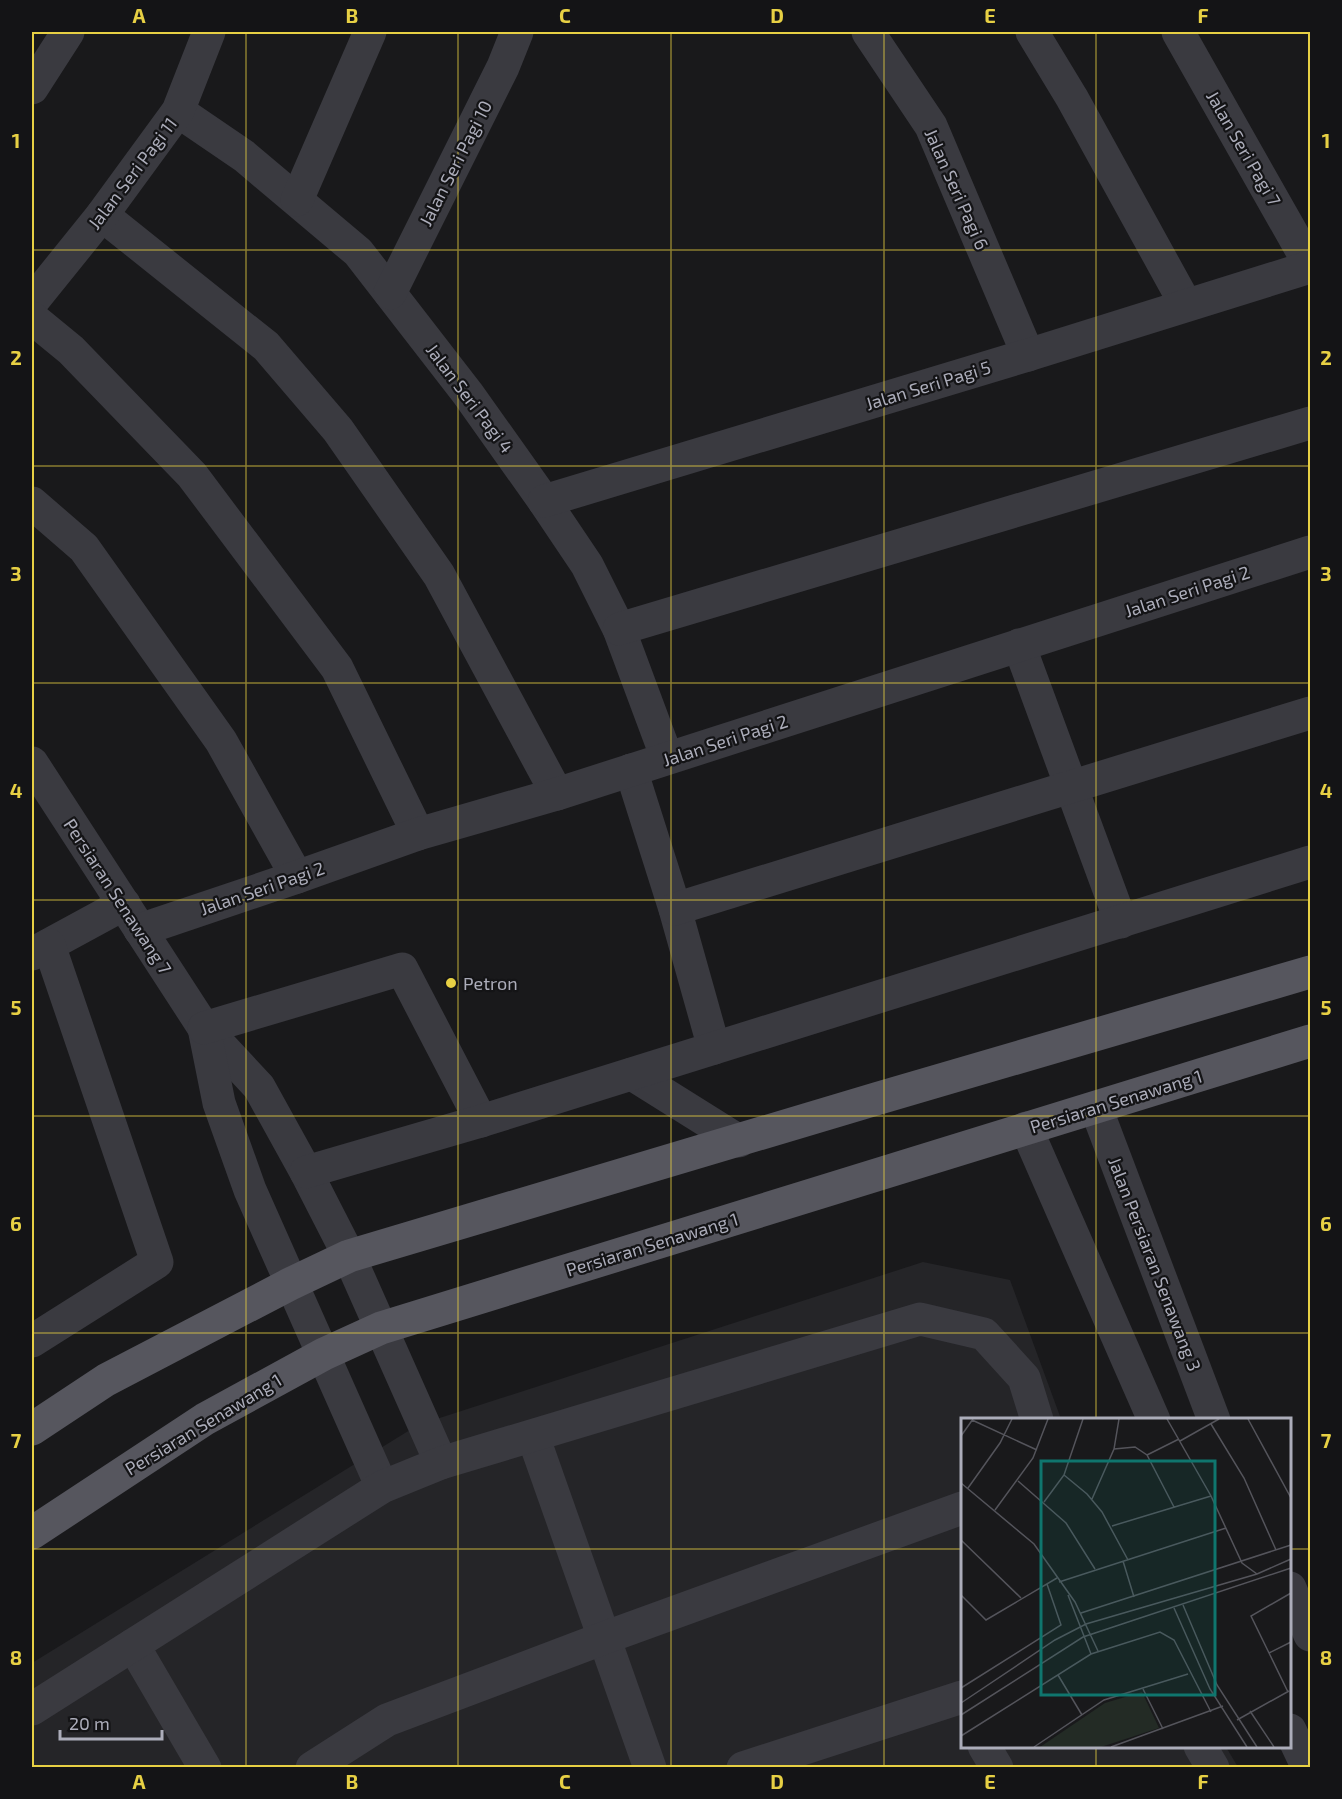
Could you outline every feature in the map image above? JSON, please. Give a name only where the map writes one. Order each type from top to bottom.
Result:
[{"type":"main road","points":[[32,1429],[106,1380],[290,1284],[349,1256],[739,1141],[1018,1055],[1311,972]]},
{"type":"main road","name":"Persiaran Senawang 1","points":[[32,1533],[205,1419],[324,1354],[381,1328],[1311,1041]]},
{"type":"street","points":[[32,88],[68,32]]},
{"type":"street","name":"Jalan Seri Pagi 11","points":[[32,302],[102,215],[178,111],[209,32]]},
{"type":"street","points":[[297,200],[370,32]]},
{"type":"street","name":"Jalan Seri Pagi 10","points":[[390,293],[504,67],[517,32]]},
{"type":"street","name":"Jalan Seri Pagi 6","points":[[868,32],[931,126],[1028,355]]},
{"type":"street","points":[[1032,32],[1072,98],[1185,305]]},
{"type":"street","name":"Jalan Seri Pagi 7","points":[[1178,32],[1311,266]]},
{"type":"street","name":"Jalan Seri Pagi 4","points":[[178,111],[244,156],[358,252],[468,394],[586,565],[619,629],[667,758]]},
{"type":"street","points":[[102,215],[266,346],[339,430],[439,576],[557,794]]},
{"type":"street","name":"Jalan Seri Pagi 5","points":[[544,501],[1028,355],[1311,266]]},
{"type":"street","points":[[32,318],[71,350],[192,475],[337,668],[418,834]]},
{"type":"street","points":[[619,629],[1311,423]]},
{"type":"street","points":[[32,503],[84,548],[221,741],[297,877]]},
{"type":"street","name":"Jalan Seri Pagi 2","points":[[40,949],[132,917],[297,877],[418,834],[557,794],[1311,552]]},
{"type":"street","points":[[1019,645],[1120,922]]},
{"type":"street","points":[[675,909],[1311,713]]},
{"type":"street","name":"Persiaran Senawang 7","points":[[32,763],[204,1028]]},
{"type":"street","points":[[631,770],[675,909],[714,1048]]},
{"type":"street","points":[[306,1172],[482,1121],[1311,862]]},
{"type":"street","points":[[32,1341],[157,1262],[40,949]]},
{"type":"street","points":[[204,1028],[402,969],[482,1121]]},
{"type":"street","points":[[204,1028],[259,1087],[306,1172],[349,1256],[441,1463]]},
{"type":"street","points":[[204,1028],[219,1103],[250,1190],[382,1488]]},
{"type":"street","points":[[632,1074],[739,1141]]},
{"type":"street","name":"Jalan Persiaran Senawang 3","points":[[1096,1108],[1214,1418]]},
{"type":"street","points":[[1026,1128],[1154,1418]]},
{"type":"street","points":[[32,1708],[382,1488],[441,1463],[920,1319],[984,1334],[1024,1378],[1038,1418]]},
{"type":"street","points":[[533,1436],[650,1767]]},
{"type":"street","points":[[312,1767],[387,1720],[604,1638],[961,1509]]},
{"type":"street","points":[[1291,1590],[1311,1635]]},
{"type":"street","points":[[133,1645],[205,1767]]},
{"type":"street","points":[[743,1767],[793,1761],[961,1702]]},
{"type":"street","points":[[1291,1732],[1308,1767]]},
{"type":"street","points":[[985,1748],[997,1767]]},
{"type":"street","points":[[1201,1748],[1213,1767]]},
{"type":"shaded area","points":[[923,1262],[1010,1280],[1061,1418],[961,1418],[961,1748],[1227,1748],[1238,1767],[32,1768],[32,1663],[418,1425]]},
{"type":"place","name":"Petron","points":[[451,983]]}]
